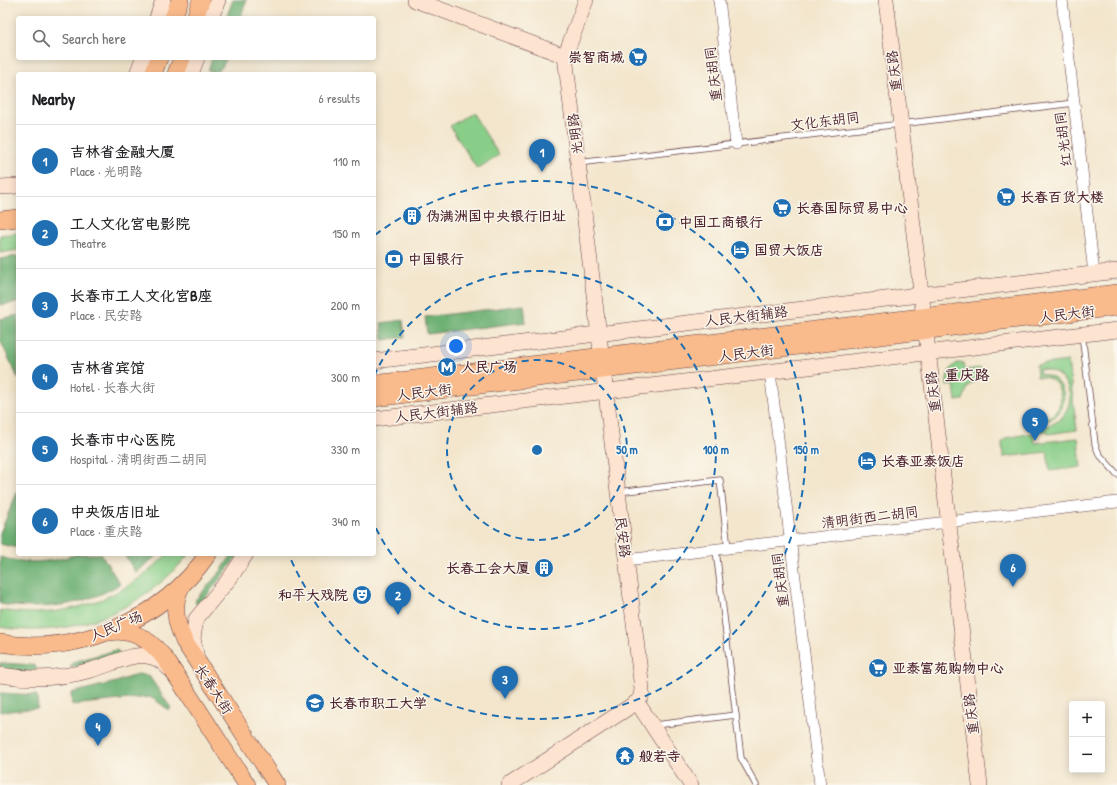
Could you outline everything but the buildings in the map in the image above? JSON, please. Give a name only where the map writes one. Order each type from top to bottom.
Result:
[{"type":"main road","points":[[158,16],[163,0]]},
{"type":"main road","points":[[174,16],[180,0]]},
{"type":"main road","points":[[196,16],[201,0]]},
{"type":"main road","points":[[212,16],[218,0]]},
{"type":"main road","points":[[415,0],[565,56],[586,0]]},
{"type":"main road","name":"重庆路","points":[[886,0],[980,785]]},
{"type":"main road","name":"光明路","points":[[565,56],[602,363]]},
{"type":"main road","points":[[139,72],[142,60]]},
{"type":"main road","points":[[154,72],[158,60]]},
{"type":"main road","points":[[177,72],[181,60]]},
{"type":"main road","points":[[192,72],[196,60]]},
{"type":"main road","points":[[0,187],[16,186]]},
{"type":"main road","points":[[0,220],[16,218]]},
{"type":"main road","name":"人民大街辅路","points":[[376,361],[1117,271]]},
{"type":"main road","name":"人民大街","points":[[925,324],[1117,293]]},
{"type":"main road","name":"人民大街","points":[[376,384],[602,363],[925,324],[1117,307]]},
{"type":"main road","name":"人民大街辅路","points":[[376,419],[1117,330]]},
{"type":"main road","name":"人民大街","points":[[376,398],[602,363]]},
{"type":"main road","name":"民安路","points":[[602,363],[642,690],[641,696],[637,702]]},
{"type":"main road","name":"人民广场","points":[[0,643],[45,645],[82,640],[106,633],[135,620],[151,610],[182,585],[206,556]]},
{"type":"main road","points":[[197,662],[194,638],[196,619],[230,578],[245,556]]},
{"type":"main road","name":"长春大街","points":[[182,585],[176,601],[178,626],[184,641],[277,785]]},
{"type":"main road","name":"长春大街","points":[[106,633],[122,631],[140,636],[158,650],[247,785]]},
{"type":"main road","points":[[0,675],[25,678],[68,675],[110,665],[132,657],[147,656],[160,661],[175,674]]},
{"type":"main road","points":[[509,785],[637,702],[691,785]]},
{"type":"street","name":"重庆胡同","points":[[719,0],[736,144]]},
{"type":"street","name":"红光胡同","points":[[1062,0],[1094,274]]},
{"type":"street","name":"重庆胡同","points":[[770,372],[820,785]]},
{"type":"street","name":"清明街西二胡同","points":[[626,560],[1117,502]]},
{"type":"lane","name":"文化东胡同","points":[[578,163],[1074,104]]},
{"type":"lane","points":[[1082,334],[1095,444],[1099,454],[1117,474]]},
{"type":"lane","points":[[618,492],[720,480],[728,548]]},
{"type":"lane","points":[[716,550],[741,758],[756,785]]},
{"type":"lane","points":[[652,725],[736,715]]},
{"type":"green space","points":[[233,0],[247,0],[241,16],[227,16]]},
{"type":"green space","points":[[211,60],[225,60],[220,69],[208,71]]},
{"type":"green space","points":[[472,112],[499,155],[477,169],[450,126]]},
{"type":"green space","points":[[16,233],[16,250],[0,253],[0,235]]},
{"type":"green space","points":[[16,256],[16,302],[0,305],[0,259]]},
{"type":"green space","points":[[524,305],[526,322],[427,334],[425,317]]},
{"type":"green space","points":[[16,315],[16,374],[0,340],[0,319]]},
{"type":"green space","points":[[403,320],[405,337],[383,340],[381,323]]},
{"type":"green space","points":[[1068,361],[1077,430],[1048,434],[1047,431],[1037,431],[1037,427],[1051,425],[1061,418],[1067,409],[1070,399],[1068,388],[1062,379],[1053,372],[1039,369],[1040,374],[1051,377],[1058,383],[1063,390],[1064,399],[1062,407],[1057,414],[1049,420],[1038,422],[1038,419],[1048,417],[1056,412],[1060,405],[1061,397],[1059,389],[1054,382],[1047,378],[1037,377],[1036,365]]},
{"type":"green space","points":[[957,363],[964,363],[965,370],[981,368],[982,377],[968,386],[963,400],[956,401],[954,385],[947,386],[947,382],[949,373]]},
{"type":"green space","points":[[1033,433],[1035,443],[1078,438],[1081,467],[1050,471],[1047,452],[1003,457],[1002,443],[1006,438]]},
{"type":"green space","points":[[16,495],[16,548],[0,544],[0,533]]},
{"type":"green space","points":[[102,556],[120,584],[92,597],[62,605],[31,607],[0,604],[0,557],[19,561],[38,562],[68,557]]},
{"type":"green space","points":[[125,556],[156,556],[136,573]]},
{"type":"green space","points":[[165,556],[187,556],[171,574],[150,591],[128,605],[104,616],[79,624],[53,629],[27,630],[0,627],[0,610],[23,613],[69,609],[91,603],[111,595],[131,584],[150,570]]},
{"type":"green space","points":[[231,556],[237,556],[199,606],[197,605],[195,601],[197,598],[221,571]]},
{"type":"green space","points":[[116,650],[120,656],[70,668],[73,662]]},
{"type":"green space","points":[[0,663],[34,665],[37,672],[0,672]]},
{"type":"green space","points":[[138,674],[149,676],[171,708],[169,710],[149,697],[72,705],[71,693],[116,682]]},
{"type":"green space","points":[[0,693],[37,695],[38,708],[0,712]]},
{"type":"place","name":"崇智商城","points":[[638,57]]},
{"type":"place","name":"吉林省金融大厦","points":[[542,172]]},
{"type":"place","name":"长春百货大楼","points":[[1006,197]]},
{"type":"place","name":"长春国际贸易中心","points":[[782,208]]},
{"type":"place","name":"伪满洲国中央银行旧址","points":[[412,216]]},
{"type":"place","name":"中国工商银行","points":[[665,222]]},
{"type":"place","name":"国贸大饭店","points":[[740,250]]},
{"type":"place","name":"中国银行","points":[[394,259]]},
{"type":"place","name":"人民广场","points":[[447,367]]},
{"type":"place","name":"长春市中心医院","points":[[1035,441]]},
{"type":"place","name":"长春亚泰饭店","points":[[867,461]]},
{"type":"place","name":"长春工会大厦","points":[[544,568]]},
{"type":"place","name":"中央饭店旧址","points":[[1013,587]]},
{"type":"place","name":"和平大戏院","points":[[362,595]]},
{"type":"place","name":"工人文化宫电影院","points":[[398,615]]},
{"type":"place","name":"亚泰富苑购物中心","points":[[878,668]]},
{"type":"place","name":"长春市工人文化宫B座","points":[[505,699]]},
{"type":"place","name":"长春市职工大学","points":[[315,703]]},
{"type":"place","name":"吉林省宾馆","points":[[98,746]]},
{"type":"place","name":"般若寺","points":[[625,756]]},
{"type":"district","name":"重庆路","points":[[967,375]]}]
